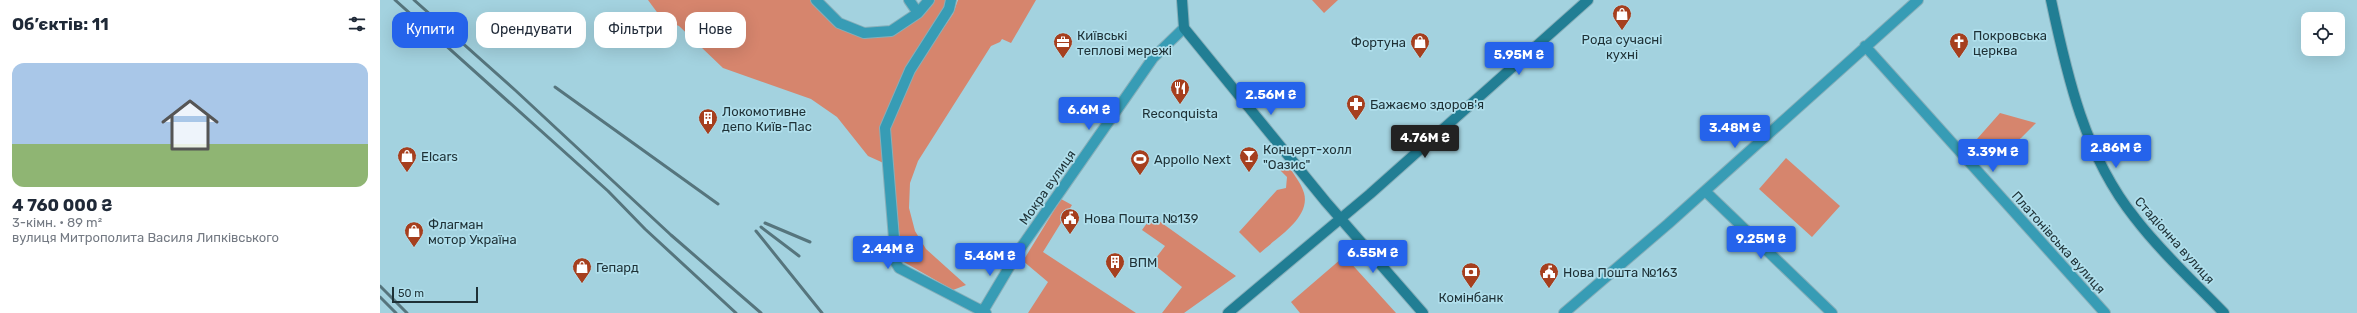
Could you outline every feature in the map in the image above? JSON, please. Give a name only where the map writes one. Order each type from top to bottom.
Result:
[{"type":"street","points":[[816,0],[839,23],[864,33],[891,31],[918,13],[928,0]]},
{"type":"street","points":[[909,0],[918,13]]},
{"type":"street","points":[[951,0],[949,9],[910,70],[885,128],[896,263],[899,268],[984,312]]},
{"type":"street","points":[[1182,0],[1184,28],[1340,219],[1423,313]]},
{"type":"street","points":[[1228,313],[1340,219],[1588,0]]},
{"type":"street","points":[[1564,313],[1705,191],[1864,46],[1918,0]]},
{"type":"street","name":"Стадіонна вулиця","points":[[2051,0],[2075,101],[2091,142],[2111,183],[2135,218],[2224,313]]},
{"type":"street","name":"Мокра вулиця","points":[[984,312],[1017,253],[1153,58],[1184,28]]},
{"type":"street","name":"Платонівська вулиця","points":[[1864,46],[2105,313]]},
{"type":"street","points":[[1705,191],[1832,313]]},
{"type":"shaded area","points":[[648,0],[816,0],[839,23],[864,33],[891,31],[929,0],[951,0],[910,70],[885,128],[888,165],[868,156],[837,117],[811,99],[723,68],[702,48],[746,48],[746,12],[685,12],[685,32],[677,25],[677,12],[657,12]]},
{"type":"shaded area","points":[[958,0],[1036,0],[1011,43],[1002,39],[1000,42],[991,46],[918,161],[910,183],[909,208],[915,231],[926,249],[966,285],[953,290],[902,261],[889,129],[911,76],[953,14]]},
{"type":"shaded area","points":[[1312,0],[1338,0],[1324,13]]},
{"type":"shaded area","points":[[2000,113],[2036,123],[2021,138],[1993,158],[1977,139]]},
{"type":"shaded area","points":[[1786,158],[1840,206],[1812,237],[1759,189]]},
{"type":"shaded area","points":[[1285,161],[1301,185],[1305,202],[1302,211],[1291,227],[1260,253],[1239,232],[1277,190],[1286,188],[1287,177],[1278,168]]},
{"type":"shaded area","points":[[1061,199],[1072,205],[1043,252],[1136,313],[1028,313],[1048,282],[1023,261]]},
{"type":"shaded area","points":[[1152,216],[1236,276],[1184,313],[1162,313],[1182,287],[1152,263],[1165,246],[1142,230]]},
{"type":"shaded area","points":[[1341,259],[1348,260],[1396,313],[1300,313],[1291,302]]},
{"type":"railway","points":[[395,0],[608,191],[645,229],[736,313]]},
{"type":"railway","points":[[414,0],[515,90],[671,235],[761,313]]},
{"type":"railway","points":[[555,87],[718,204]]},
{"type":"railway","points":[[765,223],[810,242]]},
{"type":"railway","points":[[761,227],[799,256]]},
{"type":"railway","points":[[756,231],[822,313]]},
{"type":"railway","points":[[380,286],[407,313]]},
{"type":"railway","points":[[380,297],[396,313]]},
{"type":"place","name":"Рода сучасні кухні","points":[[1622,31]]},
{"type":"place","name":"Київські теплові мережі","points":[[1063,59]]},
{"type":"place","name":"Фортуна","points":[[1420,59]]},
{"type":"place","name":"Покровська церква","points":[[1959,59]]},
{"type":"place","name":"Reconquista","points":[[1180,105]]},
{"type":"place","name":"Бажаємо здоров'я","points":[[1356,121]]},
{"type":"place","name":"Локомотивне депо Київ-Пас","points":[[708,135]]},
{"type":"place","name":"Elcars","points":[[407,173]]},
{"type":"place","name":"Концерт-холл \"Оазис\"","points":[[1249,173]]},
{"type":"place","name":"Appollo Next","points":[[1140,176]]},
{"type":"place","name":"Нова Пошта №139","points":[[1070,235]]},
{"type":"place","name":"Флагман мотор Україна","points":[[414,248]]},
{"type":"place","name":"ВПМ","points":[[1115,279]]},
{"type":"place","name":"Гепард","points":[[582,284]]},
{"type":"place","name":"Комінбанк","points":[[1471,289]]},
{"type":"place","name":"Нова Пошта №163","points":[[1549,289]]}]
